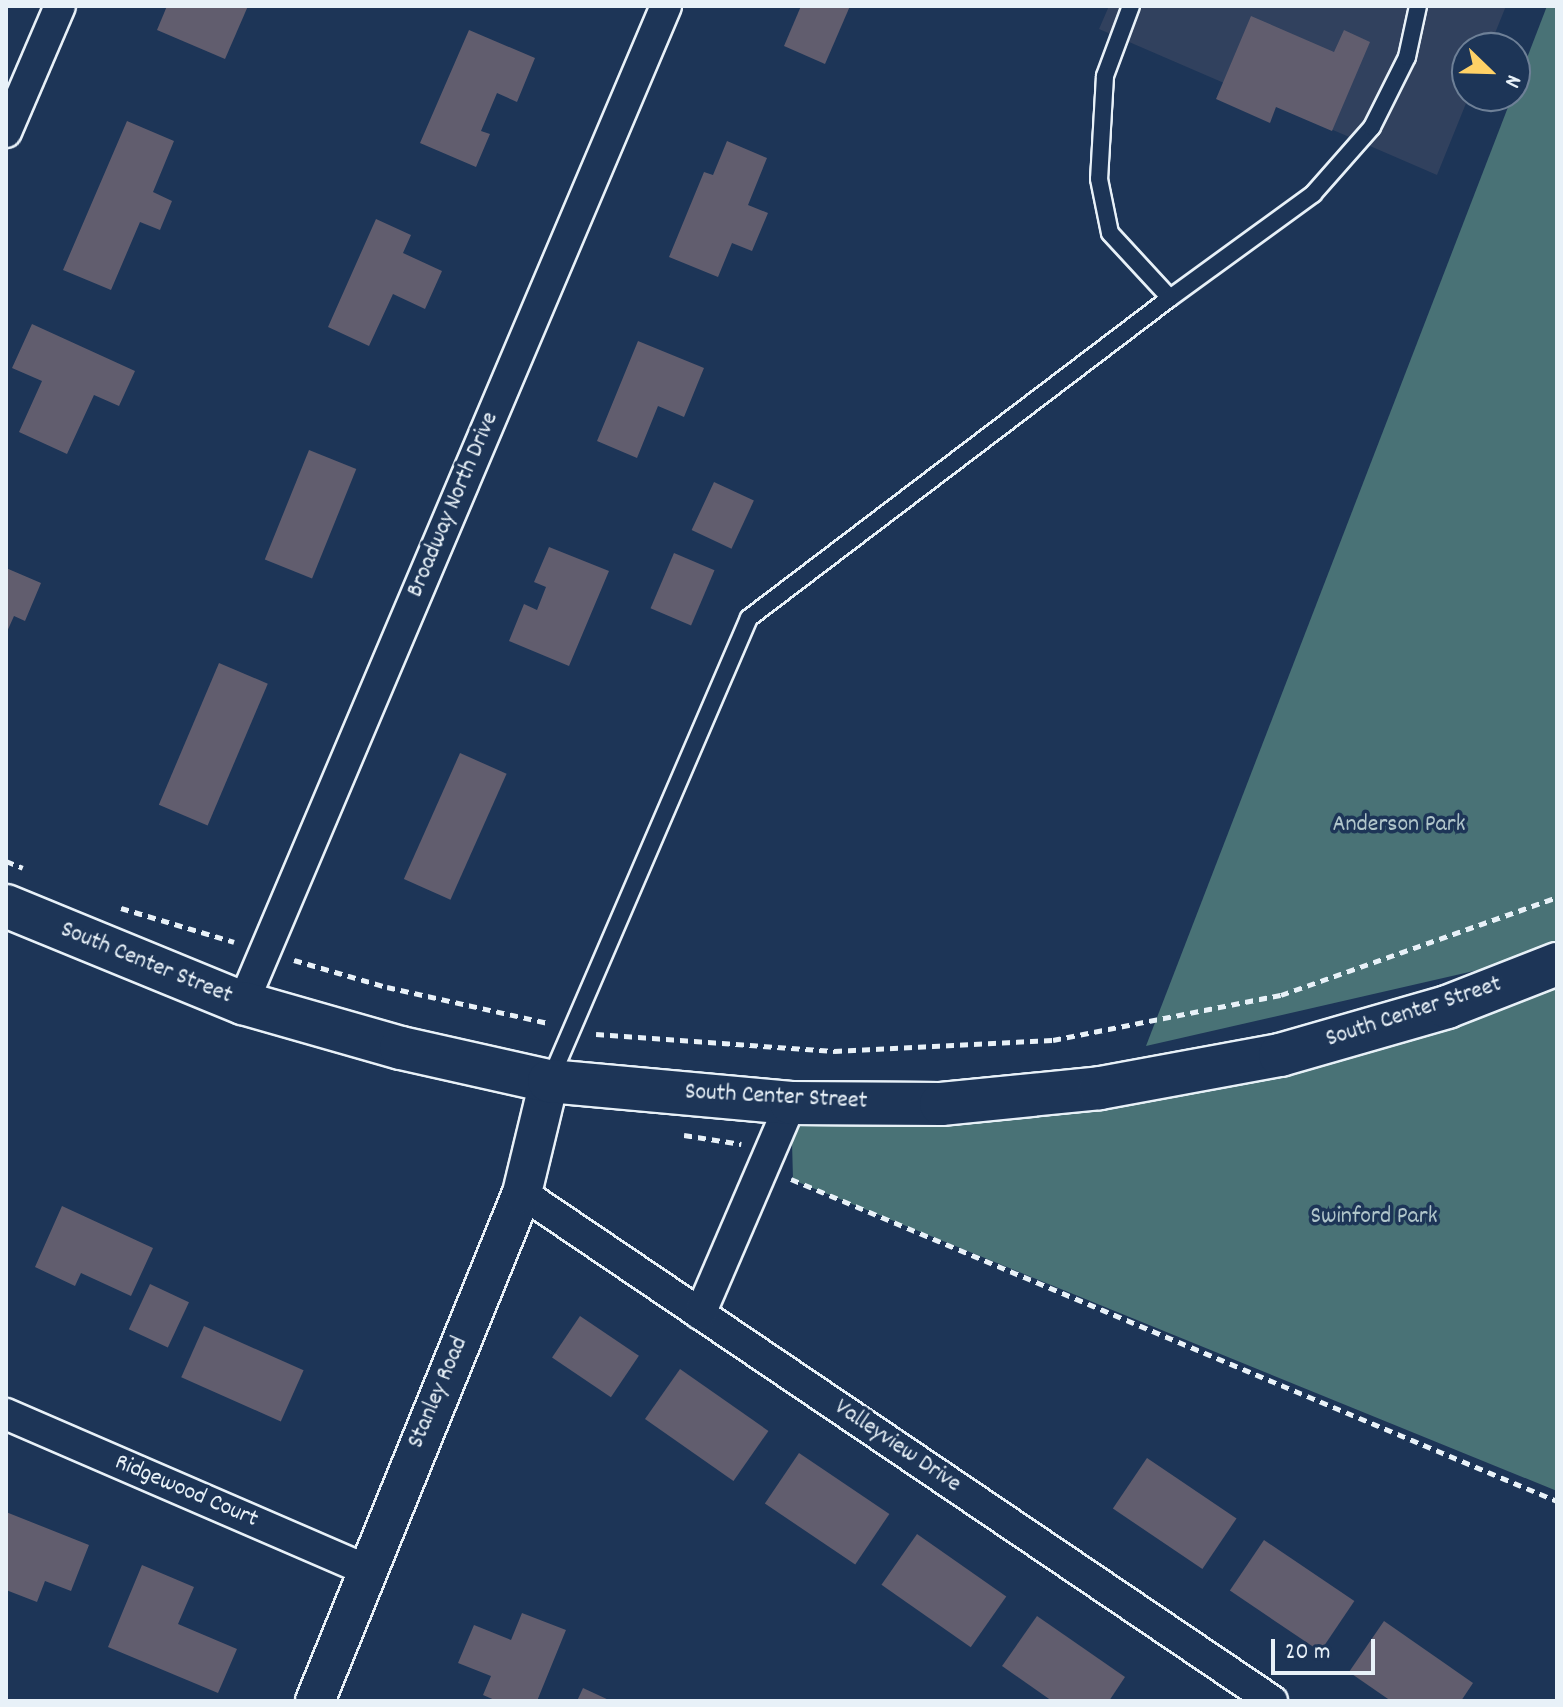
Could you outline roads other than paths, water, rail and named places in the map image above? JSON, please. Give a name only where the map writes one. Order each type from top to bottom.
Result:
[{"type":"main road","name":"South Center Street","points":[[6,906],[243,1003],[401,1048],[549,1081],[791,1103],[941,1104],[1115,1085],[1280,1055],[1447,1007],[1557,964]]},
{"type":"street","points":[[6,132],[60,6]]},
{"type":"street","name":"Broadway North Drive","points":[[243,1003],[666,6]]},
{"type":"street","name":"Stanley Road","points":[[315,1701],[365,1569],[522,1193],[549,1081]]},
{"type":"street","points":[[700,1314],[791,1103]]},
{"type":"street","name":"Valleyview Drive","points":[[522,1193],[1272,1701]]},
{"type":"street","name":"Ridgewood Court","points":[[6,1414],[365,1569]]},
{"type":"lane","points":[[1131,6],[1105,76],[1099,179],[1110,233],[1170,298]]},
{"type":"lane","points":[[549,1081],[749,618],[1170,298],[1313,194],[1372,127],[1407,57],[1418,6]]},
{"type":"park label","name":"Anderson Park","points":[[1399,826]]},
{"type":"park label","name":"Swinford Park","points":[[1374,1218]]}]
